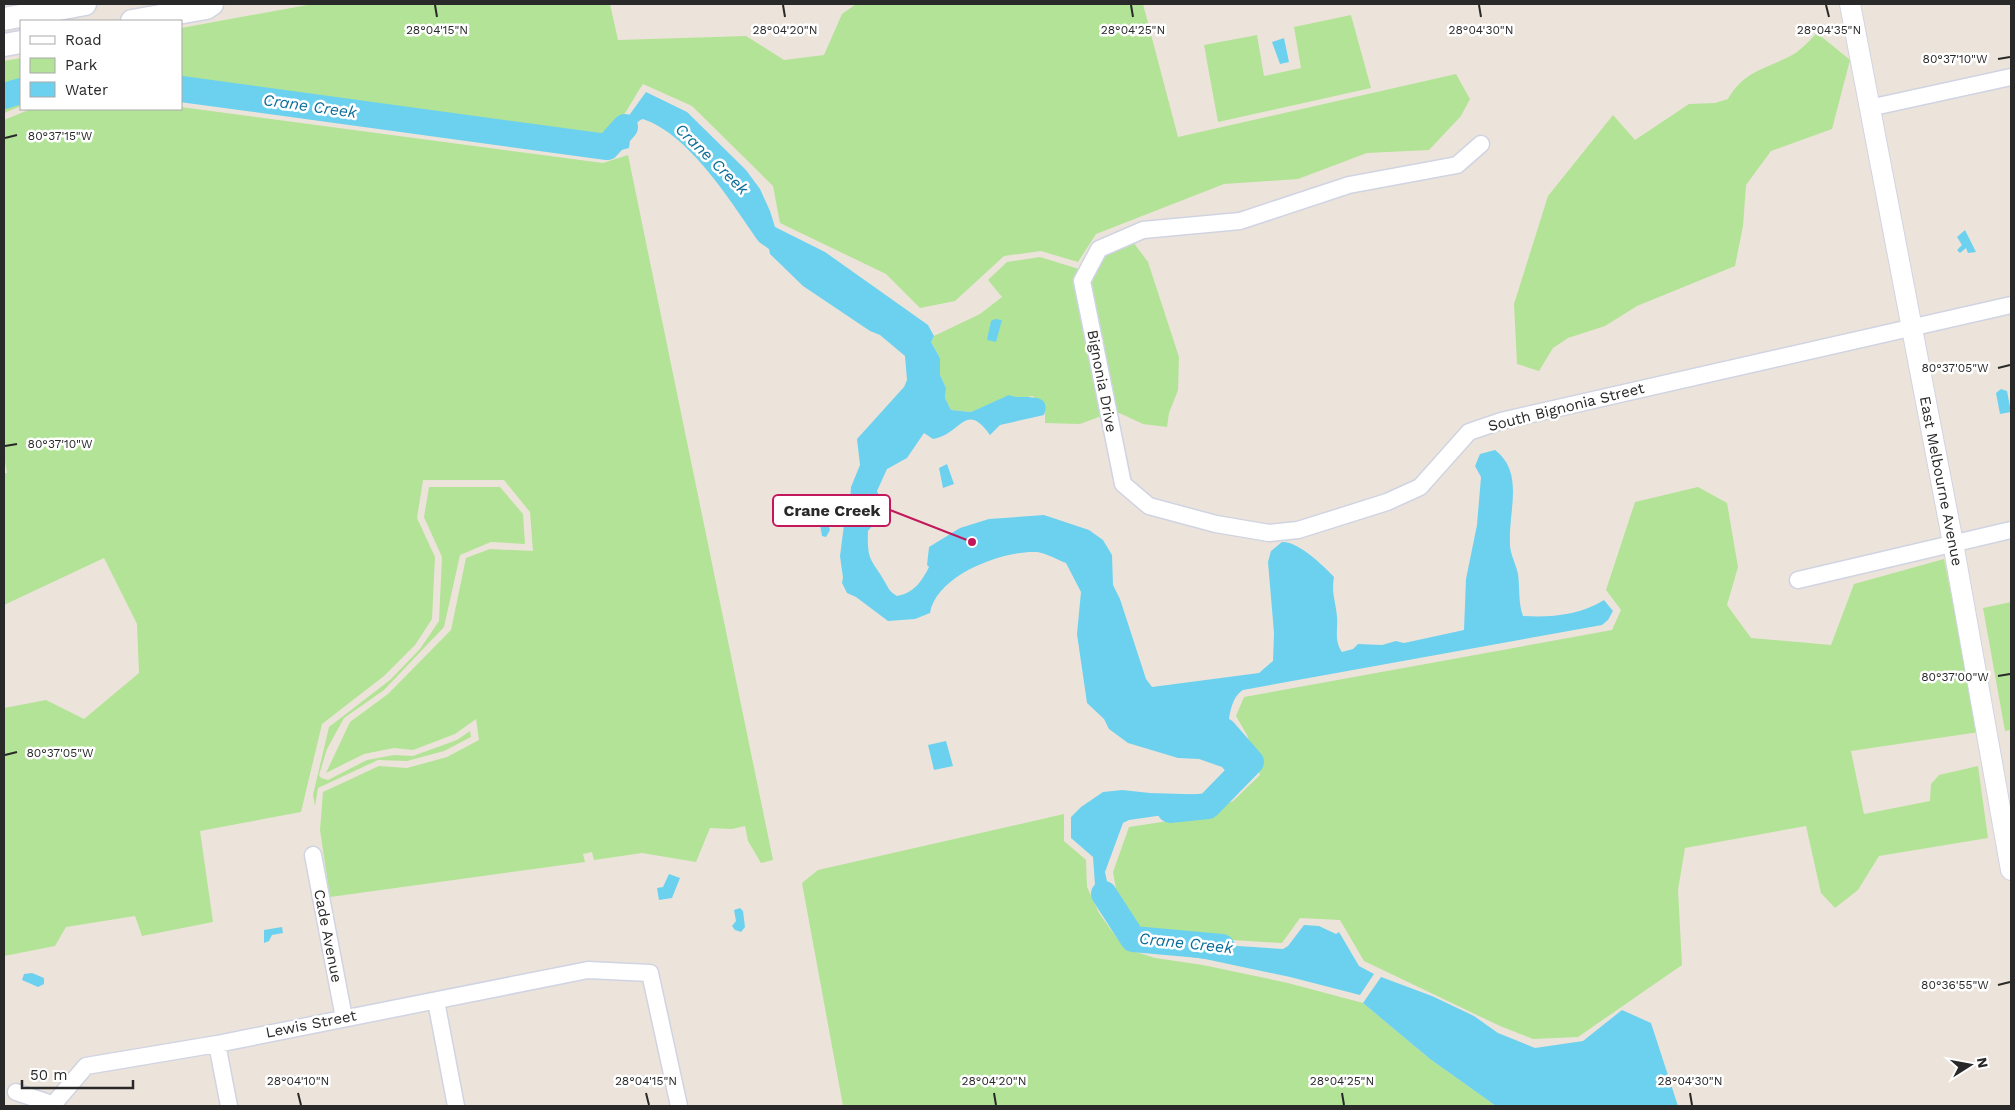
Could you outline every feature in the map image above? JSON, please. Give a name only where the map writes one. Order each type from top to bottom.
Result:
[{"type":"main road","points":[[4,19],[85,4]]},
{"type":"main road","points":[[138,20],[206,8],[212,4]]},
{"type":"main road","points":[[4,46],[20,42]]},
{"type":"street","name":"East Melbourne Avenue","points":[[1850,4],[1953,543],[2011,870]]},
{"type":"street","points":[[1869,108],[2011,77]]},
{"type":"street","name":"Bignonia Drive","points":[[1149,506],[1123,484],[1083,289],[1082,282],[1099,249],[1143,230],[1240,221],[1349,185],[1457,165],[1481,144]]},
{"type":"street","name":"South Bignonia Street","points":[[1149,506],[1216,524],[1252,530],[1269,532],[1298,530],[1387,502],[1420,487],[1469,432],[1500,421],[2011,305]]},
{"type":"street","points":[[1798,580],[2011,530]]},
{"type":"street","name":"Cade Avenue","points":[[313,855],[344,1018]]},
{"type":"street","name":"Lewis Street","points":[[52,1105],[86,1066],[217,1044],[588,970],[654,968],[679,1106]]},
{"type":"street","points":[[436,1001],[456,1106]]},
{"type":"street","points":[[217,1044],[229,1106]]},
{"type":"street","points":[[16,1092],[52,1105]]},
{"type":"green space","points":[[313,4],[610,4],[618,40],[746,36],[784,60],[824,55],[842,14],[856,4],[1143,4],[1178,137],[1456,74],[1470,99],[1461,116],[1429,150],[1367,153],[1298,179],[1224,184],[1096,234],[1078,262],[1041,251],[1004,256],[955,301],[920,308],[886,274],[780,223],[773,186],[692,106],[643,84],[618,123],[605,135],[597,138],[182,80],[182,28]]},
{"type":"green space","points":[[1351,15],[1371,88],[1218,122],[1204,45],[1257,35],[1264,76],[1301,68],[1294,27]]},
{"type":"green space","points":[[1817,33],[1850,60],[1832,129],[1771,151],[1746,185],[1743,226],[1735,266],[1637,306],[1605,326],[1568,338],[1553,348],[1539,371],[1517,364],[1514,304],[1548,196],[1613,115],[1635,140],[1689,104],[1715,103],[1728,99],[1734,89],[1749,76],[1794,54]]},
{"type":"green space","points":[[20,58],[20,80],[4,84],[4,61]]},
{"type":"green space","points":[[20,87],[20,106],[4,113],[4,90]]},
{"type":"green space","points":[[182,87],[599,145],[599,156],[182,101]]},
{"type":"green space","points":[[182,107],[603,163],[628,155],[773,860],[761,863],[748,841],[745,826],[732,829],[710,828],[696,862],[642,853],[594,860],[592,852],[583,854],[585,862],[330,897],[320,830],[323,792],[379,766],[407,768],[447,757],[479,740],[476,719],[455,734],[413,750],[394,748],[364,754],[326,773],[350,722],[388,694],[451,630],[466,558],[490,549],[533,551],[530,512],[504,480],[423,480],[417,518],[435,557],[432,619],[415,645],[384,676],[322,724],[301,812],[200,831],[213,922],[142,936],[135,916],[66,927],[55,946],[4,956],[4,708],[46,700],[84,719],[139,673],[137,624],[104,558],[4,605],[4,473],[7,473],[4,456],[4,120],[29,110],[182,110]]},
{"type":"green space","points":[[1124,230],[1148,262],[1179,357],[1178,390],[1169,413],[1167,427],[1143,424],[1115,411],[1080,424],[1045,423],[1045,410],[1033,396],[1015,399],[1008,396],[971,412],[951,410],[945,398],[946,388],[940,375],[940,358],[931,342],[934,336],[980,314],[1002,297],[988,280],[1007,262],[1040,257],[1079,269],[1084,265],[1101,239]]},
{"type":"green space","points":[[429,487],[500,487],[523,514],[525,544],[491,542],[460,555],[444,627],[384,690],[344,718],[327,749],[319,775],[321,778],[328,780],[367,760],[394,755],[413,756],[457,740],[470,731],[471,737],[444,751],[407,761],[378,760],[318,788],[315,806],[313,795],[329,727],[390,680],[420,649],[439,621],[442,557],[424,517]]},
{"type":"green space","points":[[1698,487],[1727,503],[1738,567],[1727,605],[1751,638],[1831,645],[1854,584],[1944,559],[1979,732],[1851,751],[1864,814],[1930,801],[1931,784],[1939,775],[1978,766],[1988,838],[1879,856],[1858,890],[1835,908],[1821,893],[1806,826],[1685,848],[1678,890],[1682,965],[1578,1037],[1533,1039],[1500,1026],[1364,961],[1340,920],[1300,918],[1282,943],[1138,934],[1118,901],[1113,872],[1129,827],[1201,816],[1233,801],[1260,775],[1247,735],[1236,716],[1244,697],[1612,630],[1621,610],[1606,590],[1635,502]]},
{"type":"green space","points":[[2011,602],[2011,730],[2005,731],[1983,608]]},
{"type":"green space","points":[[1064,814],[1064,841],[1086,860],[1087,887],[1099,913],[1124,948],[1155,958],[1203,965],[1288,983],[1363,1003],[1430,1059],[1496,1106],[843,1106],[802,883],[818,870]]},
{"type":"water","points":[[1284,38],[1289,62],[1280,64],[1272,42]]},
{"type":"water","points":[[646,92],[687,112],[746,170],[760,189],[775,227],[825,252],[928,325],[934,336],[931,342],[940,358],[940,375],[946,388],[945,398],[951,410],[971,412],[1009,395],[1040,399],[1044,402],[1046,407],[1044,415],[1000,425],[990,435],[982,425],[974,420],[963,422],[950,432],[933,439],[924,433],[907,458],[887,469],[877,491],[885,511],[868,531],[868,549],[873,563],[892,593],[897,596],[913,589],[923,577],[929,567],[927,565],[929,547],[960,528],[989,519],[1044,515],[1089,530],[1103,540],[1112,555],[1113,585],[1120,599],[1146,679],[1152,687],[1259,673],[1273,661],[1274,633],[1268,562],[1271,551],[1282,542],[1303,550],[1334,577],[1333,588],[1337,617],[1337,639],[1342,652],[1353,649],[1358,644],[1382,645],[1396,641],[1404,643],[1464,630],[1466,579],[1477,525],[1481,477],[1475,466],[1480,454],[1495,450],[1504,459],[1510,470],[1512,481],[1510,548],[1518,574],[1523,616],[1543,616],[1575,612],[1604,600],[1613,611],[1608,620],[1602,625],[1243,690],[1233,702],[1228,729],[1242,743],[1252,773],[1228,796],[1198,810],[1129,820],[1123,823],[1105,872],[1112,905],[1133,939],[1283,949],[1288,946],[1304,925],[1319,926],[1336,934],[1339,932],[1359,966],[1374,974],[1360,995],[1290,977],[1205,959],[1157,952],[1129,943],[1106,910],[1095,885],[1093,857],[1071,838],[1071,817],[1081,807],[1103,792],[1122,790],[1150,793],[1223,794],[1227,786],[1226,772],[1222,767],[1199,759],[1178,758],[1128,743],[1109,729],[1104,719],[1087,703],[1077,634],[1081,592],[1066,563],[1037,552],[1023,552],[990,560],[958,576],[944,587],[935,599],[930,613],[915,619],[888,621],[856,597],[847,593],[842,583],[840,556],[844,525],[849,515],[851,487],[860,465],[857,439],[904,387],[907,380],[905,356],[880,335],[870,331],[803,286],[770,254],[769,249],[759,242],[722,190],[693,154],[660,127],[643,119],[634,127],[629,148],[599,156],[599,145],[612,139]]},
{"type":"water","points":[[1965,230],[1976,252],[1968,253],[1966,248],[1960,253],[1957,250],[1962,245],[1957,237]]},
{"type":"water","points":[[995,319],[1002,320],[996,342],[987,340],[991,321]]},
{"type":"water","points":[[2001,389],[2007,391],[2011,412],[2000,414],[1996,393]]},
{"type":"water","points":[[947,464],[954,484],[943,488],[939,468]]},
{"type":"water","points":[[820,511],[824,512],[830,530],[826,537],[822,536],[819,519]]},
{"type":"water","points":[[946,741],[953,766],[934,770],[928,745]]},
{"type":"water","points":[[669,874],[680,878],[672,898],[659,900],[657,888],[663,887]]},
{"type":"water","points":[[740,908],[743,911],[745,927],[741,932],[735,930],[732,926],[736,921],[734,910]]},
{"type":"water","points":[[282,927],[283,933],[272,935],[269,941],[264,943],[264,930]]},
{"type":"water","points":[[32,973],[44,978],[44,984],[38,987],[22,980],[24,974]]},
{"type":"water","points":[[1381,977],[1432,996],[1474,1016],[1498,1033],[1535,1048],[1583,1041],[1622,1010],[1651,1023],[1678,1106],[1496,1106],[1430,1059],[1363,1003]]},
{"type":"waterway","name":"Crane Creek","points":[[182,89],[607,147],[625,127]]},
{"type":"waterway","name":"Crane Creek","points":[[4,96],[20,91]]},
{"type":"waterway","name":"Crane Creek","points":[[1170,810],[1208,806],[1251,762],[1224,731]]},
{"type":"waterway","name":"Crane Creek","points":[[1104,894],[1133,939],[1222,947]]},
{"type":"place","name":"Crane Creek","points":[[972,542]]}]
